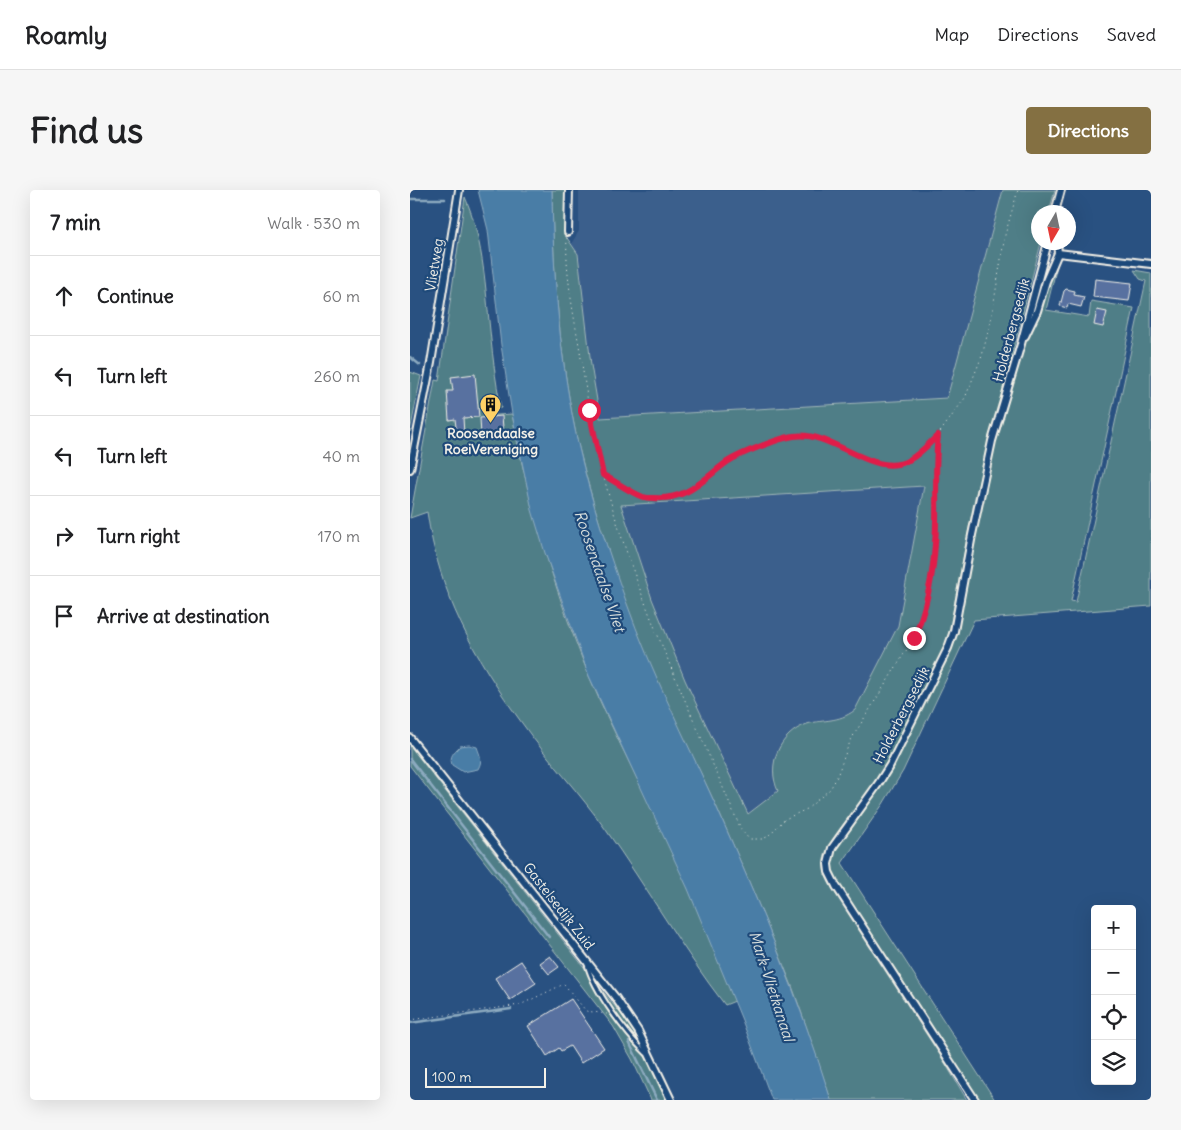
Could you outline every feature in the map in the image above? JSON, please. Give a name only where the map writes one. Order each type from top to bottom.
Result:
[{"type":"street","name":"Vlietweg","points":[[410,469],[429,373],[459,190]]},
{"type":"street","points":[[568,232],[569,190]]},
{"type":"street","points":[[1058,205],[1061,190]]},
{"type":"street","points":[[1061,190],[1061,205]]},
{"type":"street","name":"Holderbergsedijk","points":[[973,1098],[836,886],[828,864],[832,848],[890,765],[948,648],[954,632],[992,441],[1021,344],[1046,250]]},
{"type":"street","points":[[1021,344],[1037,311],[1058,250]]},
{"type":"street","points":[[1058,253],[1151,264]]},
{"type":"street","name":"Gastelsedijk Zuid","points":[[410,738],[620,1004],[638,1031],[671,1100]]},
{"type":"lane","points":[[586,960],[590,976],[615,1015],[650,1057]]},
{"type":"path","points":[[603,475],[643,497],[664,499],[681,495],[698,486],[728,462],[770,443],[794,436],[811,436],[826,439],[856,455],[880,464],[896,465],[908,461],[938,435],[965,398],[982,356],[991,320],[1005,235],[1018,190]]},
{"type":"path","points":[[568,232],[567,257],[573,308],[589,410],[603,475],[643,596],[736,818],[742,831],[749,839],[767,837],[785,819],[807,809],[830,789],[850,744],[914,638],[920,623],[934,554],[938,435]]},
{"type":"path","points":[[410,1020],[520,1005],[564,984],[586,1012],[615,1015]]},
{"type":"shaded area","points":[[579,190],[1003,190],[948,398],[599,418],[578,254],[571,244],[579,231]]},
{"type":"shaded area","points":[[924,486],[898,626],[855,710],[848,715],[824,722],[773,781],[778,791],[748,814],[685,680],[652,599],[621,504]]},
{"type":"green space","points":[[552,190],[565,190],[565,235],[578,254],[591,365],[600,418],[947,398],[1003,190],[1055,190],[1051,205],[1031,205],[1031,250],[1039,250],[975,497],[948,637],[892,753],[873,786],[832,841],[823,864],[827,879],[838,898],[967,1100],[831,1100],[783,964],[717,808],[655,677],[622,593],[586,477],[572,416],[562,352],[556,288]],"holes":[[[924,486],[898,626],[855,710],[837,719],[807,724],[789,735],[782,743],[775,761],[774,771],[778,791],[748,814],[685,680],[652,599],[621,505]]]},
{"type":"green space","points":[[465,197],[471,212],[482,258],[501,408],[484,410],[484,416],[512,414],[534,514],[565,612],[589,676],[672,851],[735,1001],[725,1005],[606,830],[532,737],[489,674],[461,624],[450,597],[440,570],[427,512],[410,518],[435,380],[439,381]]},
{"type":"green space","points":[[1058,262],[1046,310],[1089,317],[1091,301],[1134,308],[1071,601],[1076,602],[1146,281],[1140,279],[1134,270],[1151,273],[1151,606],[974,620],[903,771],[883,804],[842,863],[995,1100],[976,1100],[831,874],[830,858],[833,850],[857,818],[945,660],[1002,410],[1019,354],[1032,327],[1052,271]]},
{"type":"green space","points":[[410,372],[421,376],[410,432]]},
{"type":"green space","points":[[410,746],[624,1018],[638,1039],[666,1100],[651,1100],[632,1059],[613,1026],[410,766]]},
{"type":"water","points":[[478,190],[552,190],[556,288],[562,352],[579,448],[600,525],[646,654],[717,808],[778,952],[831,1100],[772,1100],[742,1020],[688,889],[589,676],[545,553],[532,510],[512,414],[501,345],[488,230]]},
{"type":"water","points":[[469,745],[477,747],[480,763],[478,769],[463,772],[452,765],[452,757],[460,746]]},
{"type":"building","points":[[1095,279],[1132,283],[1129,301],[1093,297]]},
{"type":"building","points":[[1066,289],[1075,291],[1074,295],[1084,297],[1081,307],[1068,304],[1067,308],[1060,306]]},
{"type":"building","points":[[1097,310],[1107,312],[1103,327],[1094,325]]},
{"type":"building","points":[[475,374],[479,417],[463,418],[464,434],[457,435],[455,419],[449,420],[447,391],[453,391],[451,377]]},
{"type":"building","name":"Roosendaalse RoeiVereniging","points":[[502,416],[503,428],[497,429],[498,435],[481,436],[480,418]]},
{"type":"building","points":[[550,956],[559,967],[549,974],[540,963]]},
{"type":"building","points":[[521,961],[536,983],[510,1000],[495,978]]},
{"type":"building","points":[[571,999],[604,1048],[581,1063],[570,1046],[561,1051],[559,1048],[547,1056],[528,1026]]},
{"type":"waterway","points":[[410,199],[445,199]]},
{"type":"waterway","points":[[410,357],[420,365]]},
{"type":"waterway","points":[[410,759],[549,937]]},
{"type":"waterway","points":[[410,1023],[511,1009]]},
{"type":"waterway","points":[[629,1042],[657,1100]]},
{"type":"place","name":"Roosendaalse RoeiVereniging","points":[[491,424]]},
{"type":"route","points":[[589,410],[603,475],[643,497],[664,499],[681,495],[698,486],[728,462],[770,443],[794,436],[811,436],[826,439],[856,455],[880,464],[896,465],[908,461],[938,435],[936,456],[936,542],[928,590],[920,623],[914,638]]},
{"type":"water label","name":"Roosendaalse Vliet","points":[[600,571]]},
{"type":"water label","name":"Mark-Vlietkanaal","points":[[772,986]]}]
